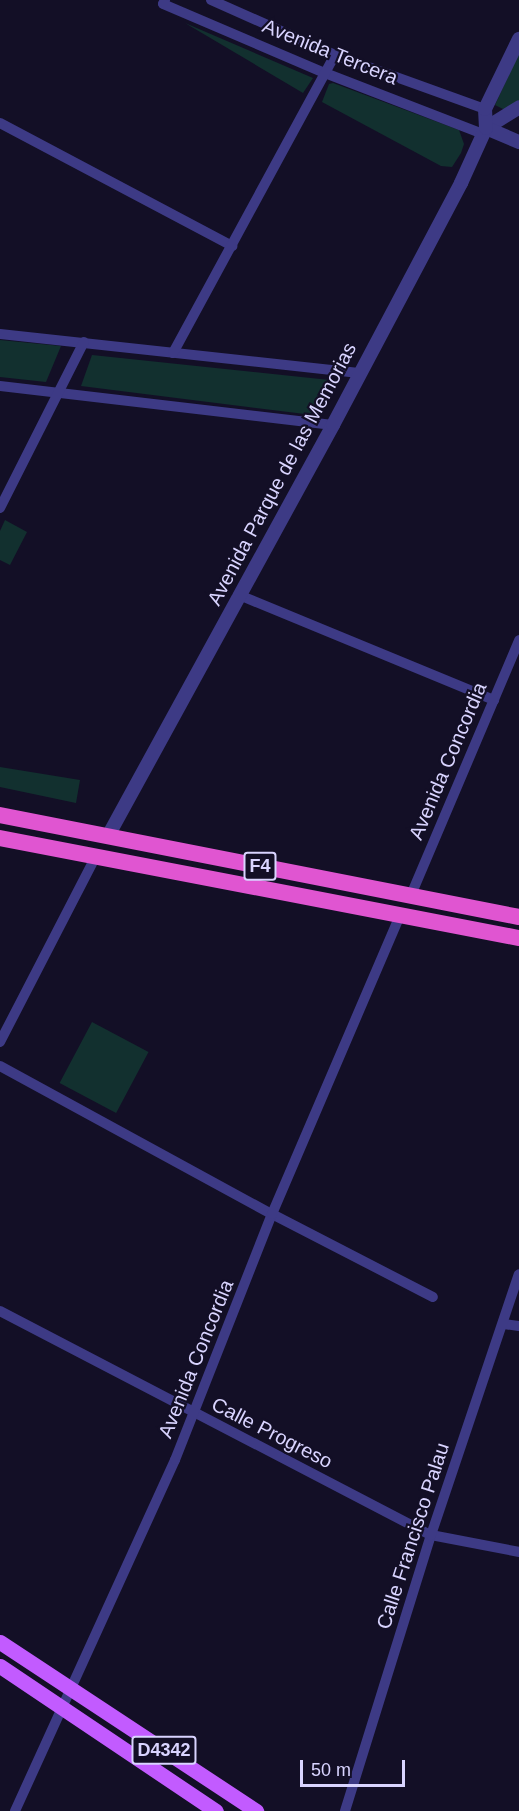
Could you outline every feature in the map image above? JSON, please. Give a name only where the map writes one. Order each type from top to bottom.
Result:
[{"type":"highway","name":"F4","points":[[0,815],[519,917]]},
{"type":"highway","name":"F4","points":[[0,838],[519,938]]},
{"type":"main road","name":"D4342","points":[[0,1642],[256,1811]]},
{"type":"main road","name":"D4342","points":[[0,1666],[216,1811]]},
{"type":"street","name":"Avenida Tercera","points":[[211,0],[335,55],[485,109]]},
{"type":"street","name":"Avenida Tercera","points":[[164,2],[325,73],[519,142]]},
{"type":"street","points":[[484,131],[485,109],[519,39]]},
{"type":"street","points":[[173,353],[335,55]]},
{"type":"street","points":[[484,131],[519,107]]},
{"type":"street","points":[[0,123],[232,246]]},
{"type":"street","name":"Avenida Parque de las Memorias","points":[[108,836],[333,425],[461,183],[484,131]]},
{"type":"street","points":[[0,334],[359,373]]},
{"type":"street","points":[[0,508],[84,342]]},
{"type":"street","points":[[0,386],[333,425]]},
{"type":"street","points":[[239,595],[494,700]]},
{"type":"street","name":"Avenida Concordia","points":[[411,896],[519,640]]},
{"type":"street","points":[[0,1042],[96,856]]},
{"type":"street","name":"Avenida Concordia","points":[[15,1811],[194,1413],[272,1215],[400,916]]},
{"type":"street","points":[[0,1066],[272,1215],[433,1297]]},
{"type":"street","name":"Calle Francisco Palau","points":[[345,1811],[431,1535],[519,1274]]},
{"type":"street","name":"Calle Progreso","points":[[0,1311],[431,1535],[519,1552]]},
{"type":"street","points":[[504,1324],[519,1326]]},
{"type":"green space","points":[[185,23],[313,78],[303,93]]},
{"type":"green space","points":[[519,53],[519,105],[509,112],[495,105]]},
{"type":"green space","points":[[333,83],[459,130],[464,144],[461,153],[452,167],[441,166],[322,102],[329,84]]},
{"type":"green space","points":[[0,340],[61,346],[46,382],[0,377]]},
{"type":"green space","points":[[92,355],[339,381],[321,416],[81,386]]},
{"type":"green space","points":[[5,520],[27,532],[10,565],[0,560],[0,531]]},
{"type":"green space","points":[[0,767],[80,780],[76,803],[0,787]]},
{"type":"green space","points":[[92,1022],[149,1052],[116,1113],[60,1083]]}]
